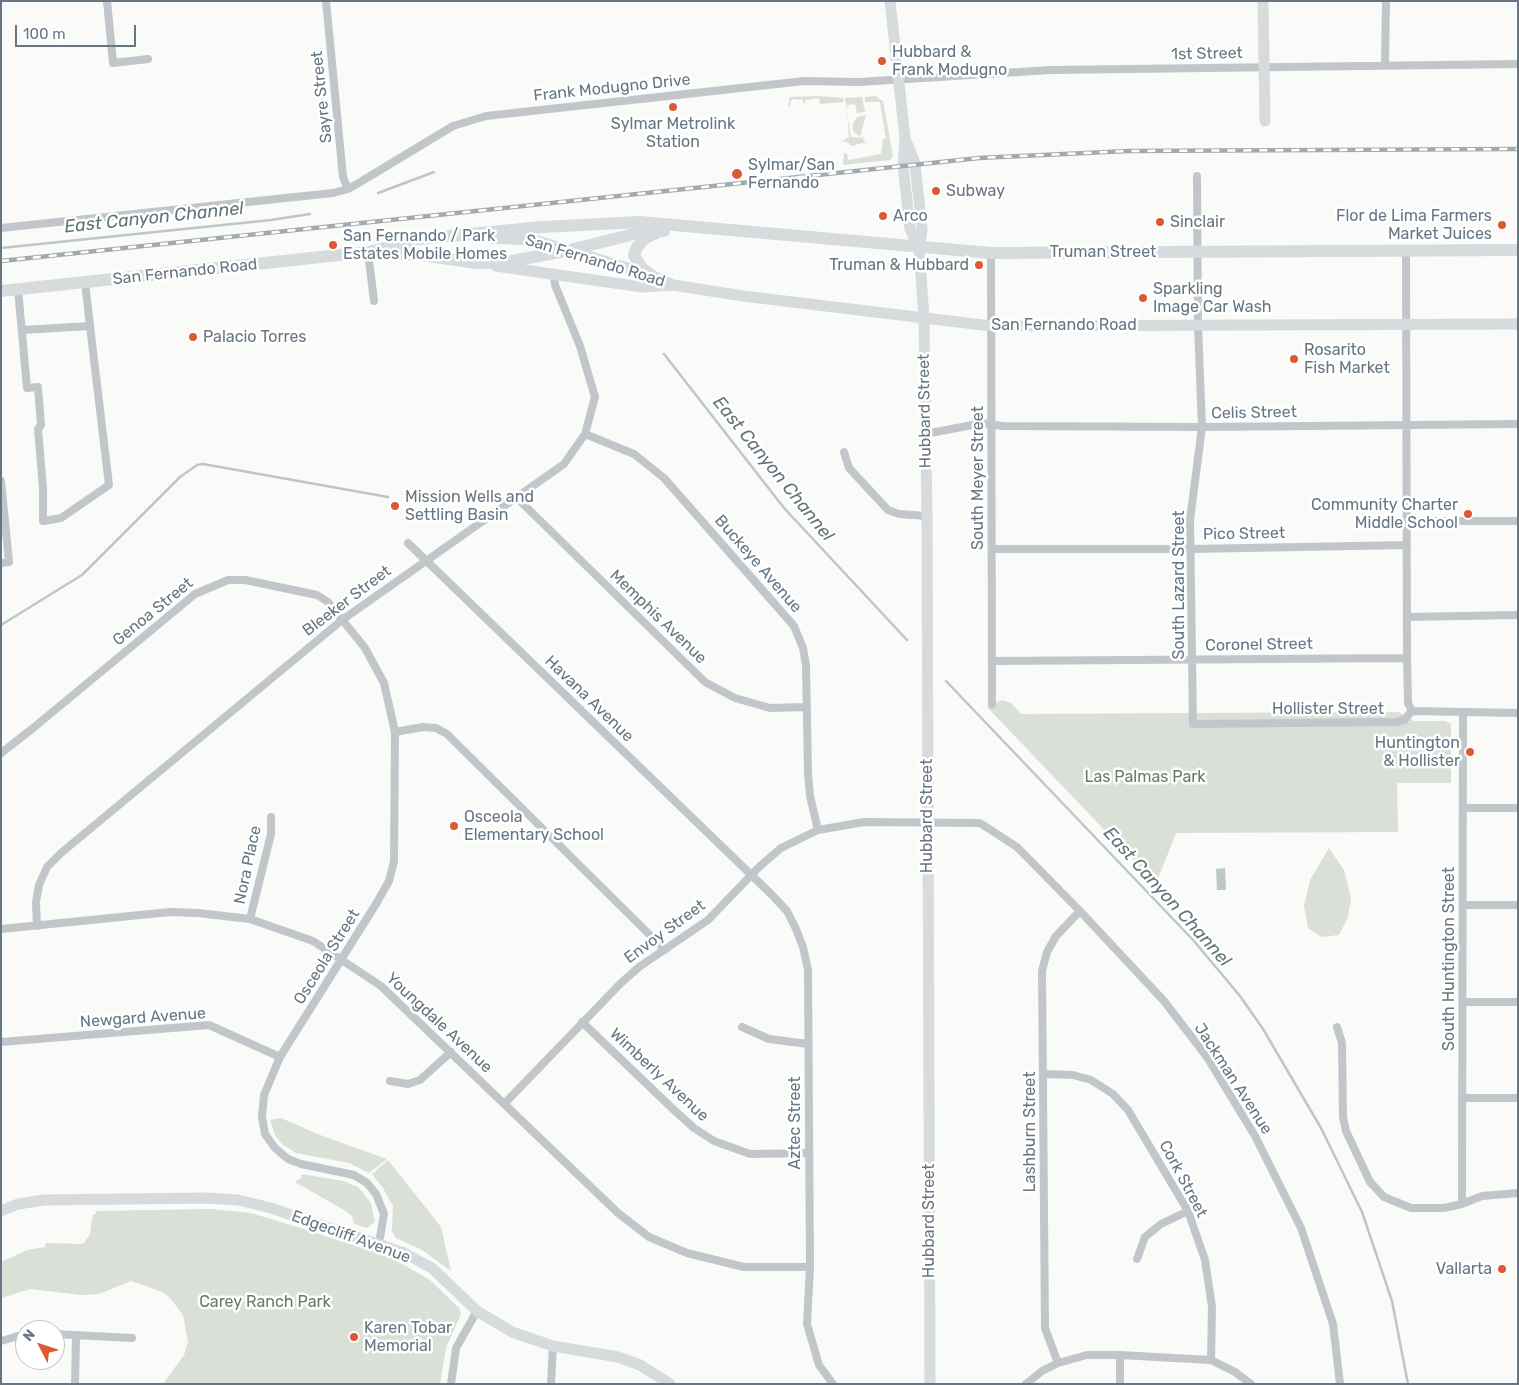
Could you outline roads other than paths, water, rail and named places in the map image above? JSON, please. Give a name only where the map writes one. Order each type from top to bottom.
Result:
[{"type":"main road","points":[[890,1],[897,80],[905,138]]},
{"type":"main road","points":[[1263,1],[1265,121]]},
{"type":"main road","name":"Hubbard Street","points":[[905,138],[915,164],[922,230],[919,248],[924,318],[927,516],[930,1384]]},
{"type":"main road","name":"Hubbard Street","points":[[905,138],[903,165],[910,229],[919,248]]},
{"type":"main road","name":"Truman Street","points":[[399,245],[420,239],[542,226],[640,222],[991,253],[1518,250]]},
{"type":"main road","name":"Truman Street","points":[[477,263],[523,260],[638,233],[689,227]]},
{"type":"main road","points":[[651,275],[642,268],[634,256],[636,249],[644,239],[658,231]]},
{"type":"main road","name":"San Fernando Road","points":[[1,291],[368,252],[399,245],[508,237],[534,240],[570,250],[651,275],[673,285]]},
{"type":"main road","name":"San Fernando Road","points":[[368,252],[421,255],[642,287],[673,285],[991,326],[1518,324]]},
{"type":"main road","name":"Edgecliff Avenue","points":[[1,1211],[18,1204],[44,1200],[207,1198],[238,1200],[271,1208],[404,1253],[432,1268],[477,1311],[512,1332],[554,1346],[618,1357],[640,1365],[669,1383]]},
{"type":"street","points":[[107,1],[113,63],[148,60]]},
{"type":"street","name":"Sayre Street","points":[[326,1],[343,177],[348,189]]},
{"type":"street","points":[[1385,65],[1386,1]]},
{"type":"street","name":"1st Street","points":[[897,80],[1051,70],[1518,64]]},
{"type":"street","name":"Frank Modugno Drive","points":[[348,189],[453,126],[486,116],[804,81],[897,80]]},
{"type":"street","name":"South Lazard Street","points":[[1193,724],[1191,660],[1192,549],[1190,520],[1202,427],[1198,326],[1197,176]]},
{"type":"street","points":[[1,228],[333,193],[348,189]]},
{"type":"street","points":[[368,252],[374,301]]},
{"type":"street","points":[[1406,252],[1408,703],[1412,711],[1518,713]]},
{"type":"street","name":"South Meyer Street","points":[[991,253],[992,704]]},
{"type":"street","name":"Bleeker Street","points":[[38,926],[36,902],[39,885],[47,867],[61,853],[342,620],[564,464],[585,434],[595,397],[580,346],[555,285],[554,275]]},
{"type":"street","points":[[18,289],[27,388],[38,388],[42,425],[38,429],[43,488],[42,521],[61,518],[109,484],[85,282]]},
{"type":"street","points":[[22,330],[90,326]]},
{"type":"street","name":"Celis Street","points":[[925,434],[983,423],[1202,427],[1518,424]]},
{"type":"street","name":"Buckeye Avenue","points":[[585,434],[634,454],[664,478],[794,626],[803,648],[806,665],[810,796],[818,830]]},
{"type":"street","points":[[844,452],[850,468],[888,510],[899,514],[927,516]]},
{"type":"street","points":[[1,481],[5,563]]},
{"type":"street","name":"Memphis Avenue","points":[[517,498],[705,682],[735,698],[770,708],[806,707]]},
{"type":"street","points":[[1408,521],[1518,520]]},
{"type":"street","name":"Havana Avenue","points":[[408,543],[752,875]]},
{"type":"street","name":"Pico Street","points":[[992,549],[1192,549],[1407,545]]},
{"type":"street","name":"Genoa Street","points":[[1,752],[32,729],[195,594],[210,586],[228,580],[245,580],[305,590],[328,602],[342,620]]},
{"type":"street","points":[[1408,617],[1518,615]]},
{"type":"street","name":"Osceola Street","points":[[342,620],[377,668],[388,695],[395,732],[394,861],[389,882],[378,901],[280,1057],[264,1095],[262,1117],[265,1134],[274,1148],[288,1159],[301,1164],[354,1175],[367,1183],[376,1194],[384,1214],[379,1243]]},
{"type":"street","name":"Coronel Street","points":[[992,661],[1407,658]]},
{"type":"street","name":"Hollister Street","points":[[1193,724],[1396,722],[1404,720],[1412,711]]},
{"type":"street","name":"South Huntington Street","points":[[1462,1204],[1463,713]]},
{"type":"street","points":[[395,732],[423,727],[436,728],[447,734],[665,950]]},
{"type":"street","points":[[1463,808],[1518,808]]},
{"type":"street","name":"Nora Place","points":[[250,919],[271,834],[271,817]]},
{"type":"street","name":"Envoy Street","points":[[504,1104],[630,975],[708,920],[781,848],[818,830],[864,822],[927,824]]},
{"type":"street","name":"Jackman Avenue","points":[[927,824],[980,823],[1017,847],[1164,1001],[1207,1057],[1255,1136],[1301,1228],[1318,1274],[1333,1324],[1340,1384]]},
{"type":"street","name":"Aztec Street","points":[[752,875],[787,911],[803,947],[808,970],[810,1267],[807,1324],[819,1365],[833,1384]]},
{"type":"street","points":[[1462,905],[1518,905]]},
{"type":"street","name":"Lashburn Street","points":[[1058,1363],[1045,1328],[1042,971],[1047,952],[1056,936],[1080,911]]},
{"type":"street","name":"Youngdale Avenue","points":[[1,929],[170,912],[220,914],[250,919],[313,941],[381,986],[618,1213],[649,1237],[686,1253],[744,1267],[810,1267]]},
{"type":"street","points":[[1463,1002],[1518,1002]]},
{"type":"street","name":"Wimberly Avenue","points":[[582,1022],[694,1128],[714,1141],[750,1154],[808,1152]]},
{"type":"street","name":"Newgard Avenue","points":[[1,1042],[209,1025],[280,1057]]},
{"type":"street","points":[[742,1027],[769,1039],[808,1044]]},
{"type":"street","points":[[1337,1027],[1342,1043],[1343,1117],[1346,1131],[1370,1182],[1384,1197],[1411,1208],[1444,1208],[1462,1204],[1482,1196],[1518,1194]]},
{"type":"street","points":[[390,1081],[408,1084],[420,1080],[451,1052]]},
{"type":"street","name":"Cork Street","points":[[1044,1074],[1073,1075],[1091,1080],[1113,1094],[1128,1110],[1188,1211],[1205,1260],[1208,1279],[1212,1307],[1210,1360]]},
{"type":"street","points":[[1462,1098],[1518,1098]]},
{"type":"street","points":[[1137,1259],[1145,1237],[1161,1224],[1188,1211]]},
{"type":"street","points":[[451,1384],[456,1348],[477,1311]]},
{"type":"street","points":[[65,1334],[132,1338]]},
{"type":"street","points":[[75,1384],[76,1335]]},
{"type":"street","points":[[1,1341],[15,1337]]},
{"type":"street","points":[[551,1384],[554,1346]]},
{"type":"street","points":[[1026,1384],[1042,1371],[1058,1363],[1086,1355],[1210,1360],[1234,1372],[1251,1384]]},
{"type":"street","points":[[1120,1355],[1120,1384]]},
{"type":"waterway","name":"East Canyon Channel","points":[[378,193],[434,172]]},
{"type":"waterway","name":"East Canyon Channel","points":[[1,248],[271,220],[310,214]]},
{"type":"waterway","name":"East Canyon Channel","points":[[664,354],[784,508],[907,640]]},
{"type":"waterway","points":[[1,625],[82,575],[180,477],[197,465],[203,464],[388,497]]},
{"type":"waterway","name":"East Canyon Channel","points":[[946,681],[1194,941],[1240,996],[1263,1029],[1321,1128],[1362,1212],[1392,1301],[1408,1384]]},
{"type":"railway","points":[[1,261],[979,158],[1128,151],[1518,149]]},
{"type":"place","name":"Hubbard & Frank Modugno","points":[[882,61]]},
{"type":"place","name":"Sylmar Metrolink Station","points":[[673,107]]},
{"type":"place","name":"Sylmar/San Fernando","points":[[737,174]]},
{"type":"place","name":"Subway","points":[[936,191]]},
{"type":"place","name":"Arco","points":[[883,216]]},
{"type":"place","name":"Sinclair","points":[[1160,222]]},
{"type":"place","name":"Flor de Lima Farmers Market Juices","points":[[1502,225]]},
{"type":"place","name":"San Fernando / Park Estates Mobile Homes","points":[[333,245]]},
{"type":"place","name":"Truman & Hubbard","points":[[979,265]]},
{"type":"place","name":"Sparkling Image Car Wash","points":[[1143,298]]},
{"type":"place","name":"Palacio Torres","points":[[193,337]]},
{"type":"place","name":"Rosarito Fish Market","points":[[1294,359]]},
{"type":"place","name":"Mission Wells and Settling Basin","points":[[395,506]]},
{"type":"place","name":"Community Charter Middle School","points":[[1468,514]]},
{"type":"place","name":"Huntington & Hollister","points":[[1470,752]]},
{"type":"place","name":"Osceola Elementary School","points":[[454,826]]},
{"type":"place","name":"Vallarta","points":[[1502,1269]]},
{"type":"place","name":"Karen Tobar Memorial","points":[[354,1337]]},
{"type":"park label","name":"Las Palmas Park","points":[[1145,777]]},
{"type":"park label","name":"Carey Ranch Park","points":[[265,1302]]}]
